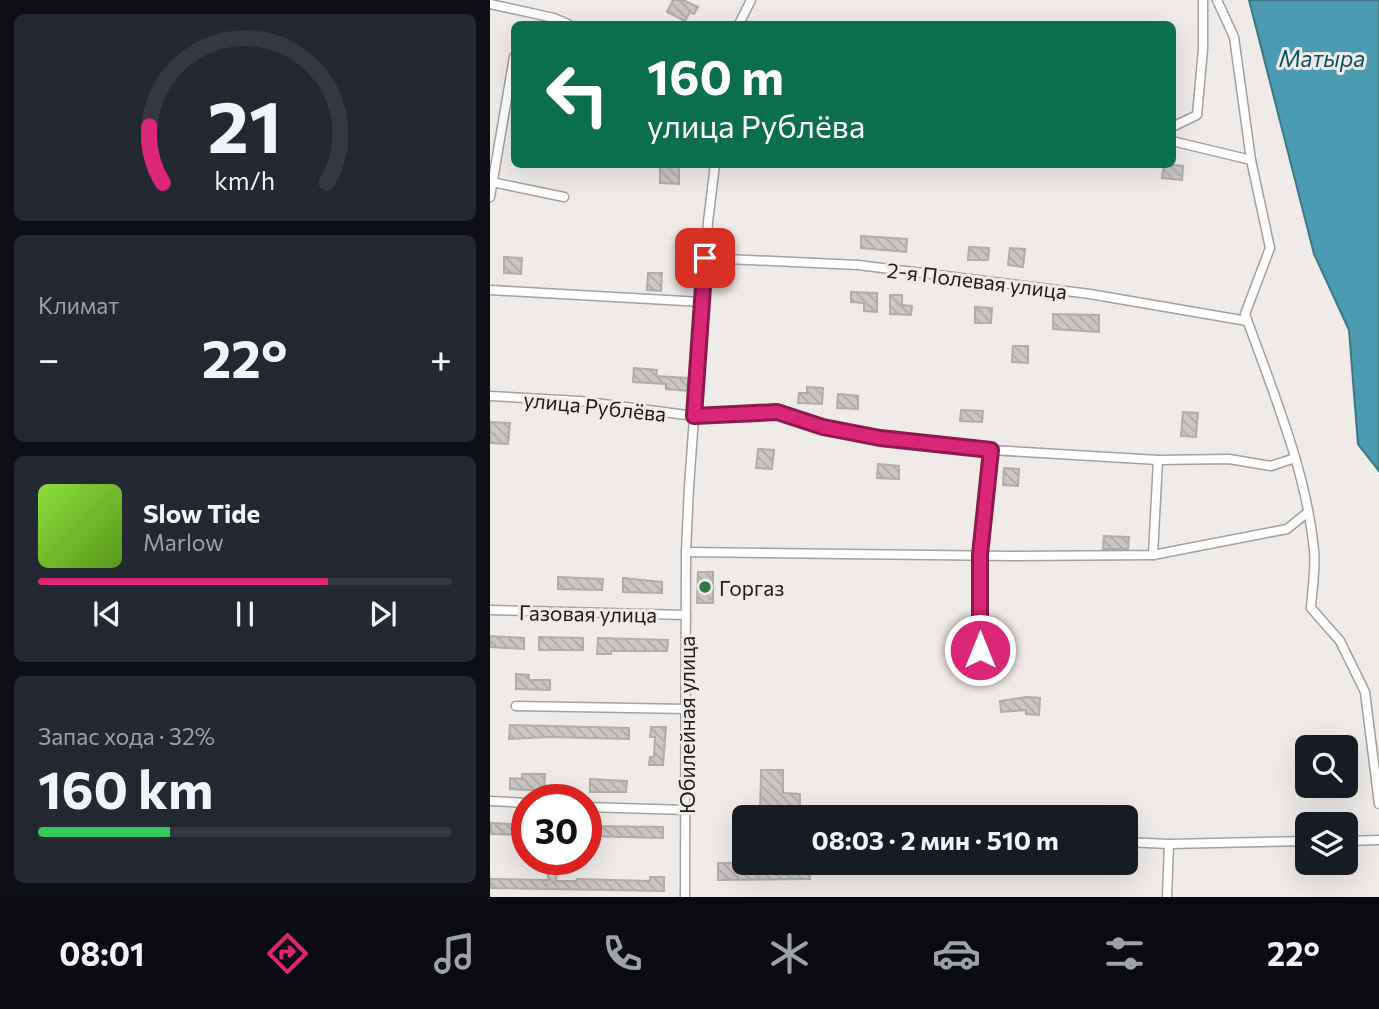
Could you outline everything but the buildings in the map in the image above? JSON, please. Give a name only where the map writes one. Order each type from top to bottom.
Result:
[{"type":"street","points":[[740,21],[751,0]]},
{"type":"street","points":[[1176,126],[1197,115],[1203,49],[1203,0]]},
{"type":"street","points":[[1217,0],[1234,37],[1251,160],[1270,248],[1245,314],[1295,458],[1308,512],[1314,554],[1311,608],[1340,641],[1365,692],[1379,804]]},
{"type":"street","points":[[490,4],[561,21]]},
{"type":"street","points":[[522,21],[523,13]]},
{"type":"street","points":[[490,197],[511,74]]},
{"type":"street","points":[[1176,142],[1251,160]]},
{"type":"street","points":[[715,168],[705,258],[686,552],[1153,555],[1287,528],[1308,512]]},
{"type":"street","points":[[492,182],[564,197]]},
{"type":"street","name":"2-я Полевая улица","points":[[705,258],[858,265],[1090,294],[1247,321]]},
{"type":"street","points":[[490,290],[702,302]]},
{"type":"street","name":"улица Рублёва","points":[[490,396],[580,401],[694,416],[777,412],[823,427],[880,438],[991,450],[1158,460],[1229,459],[1272,466],[1295,458]]},
{"type":"street","points":[[980,650],[980,555],[991,450]]},
{"type":"street","points":[[1153,555],[1158,460]]},
{"type":"street","name":"Юбилейная улица","points":[[685,897],[686,552]]},
{"type":"street","name":"Газовая улица","points":[[490,610],[686,615]]},
{"type":"street","points":[[516,706],[686,709]]},
{"type":"street","points":[[490,801],[511,802]]},
{"type":"street","points":[[602,807],[686,810]]},
{"type":"street","points":[[1358,841],[1379,840]]},
{"type":"street","points":[[1138,843],[1295,841]]},
{"type":"street","points":[[1167,897],[1169,844]]},
{"type":"water","name":"Матыра","points":[[1249,0],[1379,0],[1379,471],[1358,444],[1349,330],[1314,254]]},
{"type":"place","name":"Горгаз","points":[[705,587]]},
{"type":"route","points":[[705,258],[694,416],[777,412],[823,427],[880,438],[991,450],[980,555],[980,650]]}]
